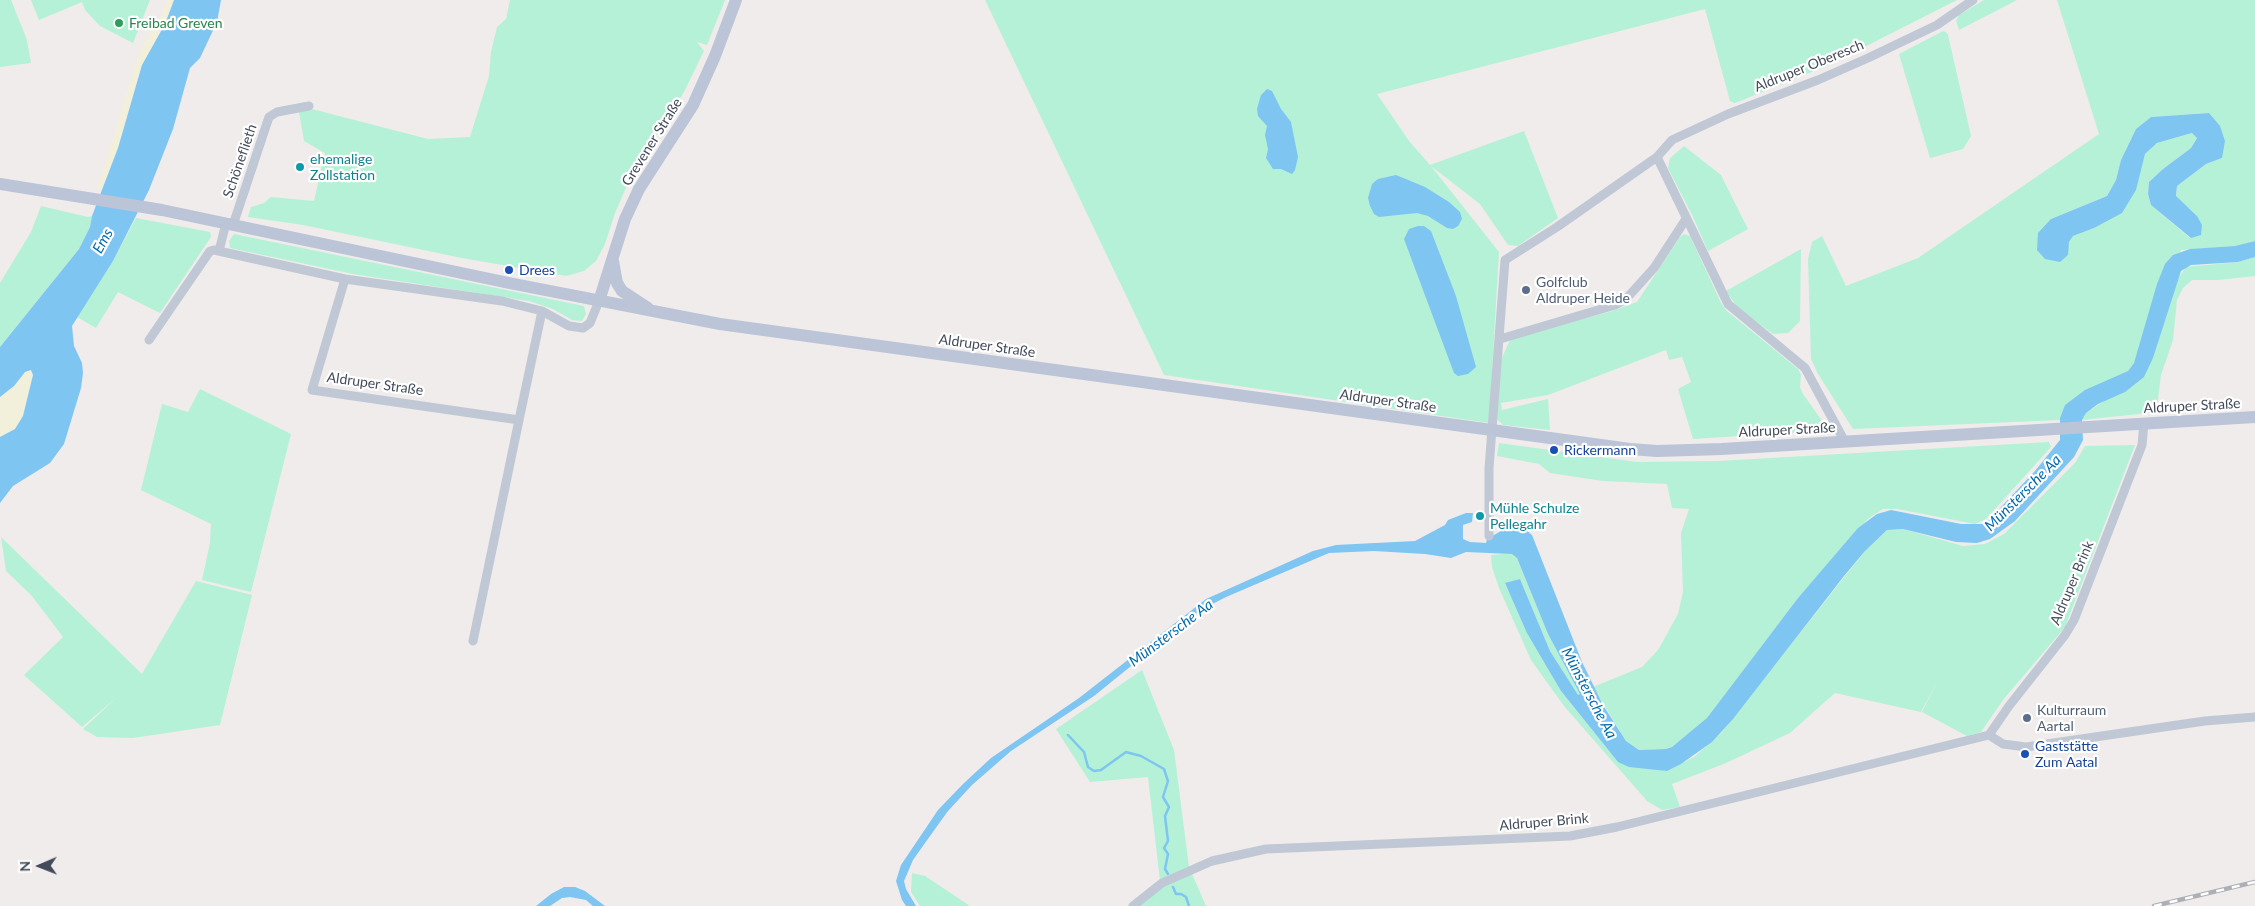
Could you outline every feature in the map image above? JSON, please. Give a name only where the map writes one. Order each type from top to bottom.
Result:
[{"type":"main road","name":"Grevener Straße","points":[[598,301],[625,219],[639,189],[693,105],[715,56],[736,0]]},
{"type":"main road","name":"Aldruper Straße","points":[[0,184],[35,188],[162,210],[598,301],[720,324],[1630,450],[1657,451],[1845,442],[2255,417]]},
{"type":"main road","points":[[613,258],[617,283],[622,291],[653,312]]},
{"type":"street","name":"Aldruper Oberesch","points":[[1489,536],[1492,431],[1505,260],[1557,227],[1656,158],[1672,140],[1728,114],[1818,80],[1868,58],[1937,25],[1973,0]]},
{"type":"street","name":"Schöneflieth","points":[[230,224],[270,118],[277,112],[309,106]]},
{"type":"street","points":[[1656,158],[1728,304],[1805,368],[1845,442]]},
{"type":"street","points":[[1500,339],[1615,305],[1626,300],[1654,268],[1686,219]]},
{"type":"street","points":[[219,251],[230,224]]},
{"type":"street","points":[[149,340],[210,251],[219,251],[345,279],[502,301],[542,311],[569,326],[583,328],[590,323],[598,301]]},
{"type":"street","name":"Aldruper Straße","points":[[345,279],[312,390],[519,420]]},
{"type":"street","points":[[473,641],[542,311]]},
{"type":"street","name":"Aldruper Brink","points":[[1133,906],[1162,883],[1212,861],[1266,849],[1570,836],[1617,827],[1989,736],[2009,706],[2066,635],[2074,620],[2142,445],[2144,423]]},
{"type":"street","points":[[1989,736],[2003,744],[2026,747],[2205,721],[2255,717]]},
{"type":"green space","points":[[0,0],[11,0],[27,40],[31,63],[0,67]]},
{"type":"green space","name":"Freibad Greven","points":[[31,0],[150,0],[133,43],[100,26],[85,10],[82,2],[39,20]]},
{"type":"green space","points":[[510,0],[725,0],[707,45],[697,42],[704,51],[684,92],[632,174],[615,213],[605,244],[596,261],[584,271],[566,276],[462,258],[303,225],[248,217],[251,207],[264,203],[271,197],[314,201],[325,153],[304,141],[299,112],[312,109],[428,139],[470,137],[489,76],[491,52],[497,27],[506,19]]},
{"type":"green space","points":[[985,0],[1957,0],[1829,65],[1735,103],[1730,101],[1705,9],[1377,94],[1409,141],[1430,165],[1524,131],[1558,218],[1518,246],[1508,245],[1480,204],[1431,166],[1499,252],[1489,423],[1164,375]]},
{"type":"green space","points":[[1984,0],[2017,0],[1959,30],[1956,21],[1959,15]]},
{"type":"green space","points":[[2057,0],[2255,0],[2255,241],[2235,246],[2181,250],[2134,363],[2128,371],[2065,405],[2060,420],[1853,429],[1818,374],[1811,359],[1808,259],[1812,242],[1822,236],[1846,286],[1918,258],[2099,134]],"holes":[[[2209,113],[2222,158],[2206,164],[2177,186],[2176,197],[2197,216],[2190,238],[2151,205],[2148,194],[2149,182],[2191,148],[2197,137],[2193,133],[2157,143],[2145,154],[2140,170],[2094,228],[2073,236],[2069,242],[2051,219],[2107,196],[2116,180],[2121,160],[2136,129],[2151,117]]]},
{"type":"green space","points":[[1943,31],[1948,35],[1971,136],[1963,149],[1930,158],[1899,54]]},
{"type":"green space","points":[[1684,146],[1721,175],[1748,229],[1708,251],[1668,168],[1670,158]]},
{"type":"green space","points":[[41,206],[88,217],[92,216],[90,227],[79,249],[0,347],[0,283],[31,232]]},
{"type":"green space","points":[[136,218],[210,232],[211,237],[160,313],[118,292],[96,328],[77,317],[113,261]]},
{"type":"green space","points":[[234,234],[584,306],[586,314],[582,321],[572,320],[553,309],[529,301],[353,274],[230,248],[229,241]]},
{"type":"green space","points":[[1684,234],[1690,236],[1721,303],[1727,311],[1798,369],[1801,375],[1800,387],[1803,394],[1823,422],[1824,427],[1817,431],[1693,439],[1678,389],[1691,382],[1682,357],[1669,360],[1666,350],[1548,395],[1501,403],[1502,410],[1548,399],[1550,430],[1503,425],[1496,418],[1500,362],[1511,338],[1609,312],[1637,302],[1680,237]]},
{"type":"green space","points":[[1801,249],[1800,321],[1788,333],[1773,334],[1738,308],[1726,291]]},
{"type":"green space","points":[[2255,257],[2255,276],[2218,280],[2192,280],[2183,288],[2177,300],[2173,340],[2161,375],[2158,412],[2082,420],[2086,413],[2104,401],[2153,358],[2177,280],[2186,267],[2238,262]]},
{"type":"green space","points":[[200,389],[291,434],[251,592],[202,580],[210,543],[211,524],[141,490],[162,404],[188,412]]},
{"type":"green space","points":[[2049,442],[2051,447],[1986,519],[1975,524],[1897,509],[1883,509],[1869,518],[1798,598],[1702,725],[1672,747],[1639,750],[1626,741],[1593,687],[1642,667],[1658,650],[1678,614],[1683,592],[1681,533],[1689,509],[1672,508],[1667,484],[1603,481],[1550,473],[1539,464],[1497,456],[1499,443],[1637,462],[1718,461]]},
{"type":"green space","points":[[2135,445],[2065,627],[2003,700],[1981,732],[1967,736],[1922,712],[1938,680],[1921,712],[1835,693],[1790,733],[1726,763],[1672,784],[1680,807],[1662,810],[1647,801],[1564,706],[1531,660],[1499,588],[1492,567],[1491,555],[1512,553],[1517,558],[1548,634],[1580,694],[1578,696],[1550,651],[1520,579],[1505,584],[1561,691],[1618,762],[1667,771],[1694,757],[1721,733],[1864,552],[1887,530],[1903,529],[1963,546],[1985,544],[2004,534],[2075,463],[2085,446]]},
{"type":"green space","points":[[1,537],[142,674],[196,581],[252,595],[220,725],[133,738],[97,737],[83,729],[117,697],[82,727],[24,675],[63,637],[32,596],[6,571]]},
{"type":"green space","points":[[1142,670],[1174,750],[1189,867],[1206,906],[1127,906],[1165,879],[1160,881],[1148,777],[1090,782],[1056,729]]},
{"type":"green space","points":[[912,873],[925,876],[970,906],[920,906],[911,892]]},
{"type":"sand","points":[[167,0],[174,0],[165,24],[142,65],[118,148],[102,190],[97,189],[137,59]]},
{"type":"sand","points":[[31,370],[33,375],[23,416],[15,429],[0,437],[0,397],[14,386],[25,372]]},
{"type":"water","name":"Ems","points":[[174,0],[221,0],[217,22],[200,58],[190,68],[173,129],[149,190],[113,261],[72,326],[74,346],[82,363],[83,373],[81,388],[64,444],[50,463],[13,486],[0,503],[0,437],[15,429],[23,416],[33,375],[31,370],[25,372],[14,386],[0,397],[0,347],[79,249],[90,227],[92,216],[118,148],[142,65],[165,24]]},
{"type":"water","points":[[1267,89],[1272,91],[1281,109],[1291,122],[1298,157],[1292,174],[1281,169],[1273,169],[1266,158],[1268,149],[1265,135],[1267,126],[1258,116],[1257,109],[1261,95]]},
{"type":"water","points":[[2209,113],[2220,126],[2225,141],[2222,158],[2206,164],[2177,186],[2176,196],[2197,216],[2202,225],[2201,235],[2191,238],[2151,205],[2148,194],[2149,182],[2191,148],[2197,138],[2192,133],[2157,143],[2145,154],[2136,190],[2122,213],[2094,228],[2073,236],[2069,242],[2068,255],[2060,262],[2045,259],[2037,250],[2038,233],[2051,219],[2107,196],[2116,180],[2121,160],[2136,129],[2151,117]]},
{"type":"water","points":[[1396,175],[1425,187],[1449,202],[1460,212],[1462,219],[1458,226],[1453,229],[1447,228],[1428,216],[1417,213],[1379,217],[1374,214],[1368,198],[1372,184],[1378,179]]},
{"type":"water","points":[[1424,226],[1431,231],[1456,296],[1476,367],[1468,374],[1458,376],[1454,373],[1404,239],[1409,229]]},
{"type":"water","name":"Münstersche Aa","points":[[2255,241],[2255,257],[2238,262],[2191,265],[2181,271],[2153,358],[2144,377],[2125,392],[2098,404],[2086,413],[2082,420],[2083,440],[2074,457],[2015,521],[1990,539],[1977,543],[1956,542],[1903,529],[1887,530],[1864,552],[1844,576],[1733,719],[1712,742],[1681,764],[1667,771],[1629,767],[1618,762],[1561,691],[1527,633],[1505,583],[1520,579],[1550,651],[1578,695],[1580,694],[1548,634],[1517,558],[1512,554],[1466,552],[1451,558],[1425,554],[1374,551],[1329,553],[1226,597],[1199,611],[1094,696],[1011,751],[972,785],[948,811],[913,860],[904,881],[906,889],[916,906],[906,906],[902,900],[896,881],[901,865],[938,810],[963,784],[991,758],[1079,698],[1206,599],[1313,551],[1336,545],[1415,541],[1445,525],[1448,520],[1466,513],[1473,513],[1472,522],[1463,525],[1463,539],[1470,542],[1486,543],[1487,539],[1515,524],[1524,528],[1532,535],[1582,662],[1603,705],[1626,741],[1639,750],[1672,747],[1707,718],[1798,598],[1858,528],[1877,514],[1891,510],[1961,524],[1983,524],[1988,521],[2035,471],[2060,440],[2060,418],[2065,405],[2085,390],[2128,371],[2134,363],[2157,284],[2165,264],[2173,255],[2190,249],[2235,246]]},
{"type":"water","points":[[564,887],[575,887],[585,891],[605,906],[593,906],[586,900],[570,897],[562,898],[550,906],[536,906],[551,894]]},
{"type":"waterway","points":[[1068,735],[1084,752],[1088,767],[1094,771],[1101,770],[1126,752],[1141,756],[1164,769],[1168,781],[1163,797],[1169,807],[1165,816],[1168,841],[1164,848],[1168,854],[1165,869],[1168,874]]},
{"type":"waterway","points":[[1173,887],[1176,894],[1186,897],[1189,906]]},
{"type":"railway","points":[[2154,906],[2255,882]]},
{"type":"place","name":"Freibad Greven","points":[[119,23]]},
{"type":"place","name":"ehemalige Zollstation","points":[[300,167]]},
{"type":"place","name":"Drees","points":[[509,270]]},
{"type":"place","name":"Golfclub Aldruper Heide","points":[[1526,290]]},
{"type":"place","name":"Rickermann","points":[[1554,450]]},
{"type":"place","name":"Mühle Schulze Pellegahr","points":[[1480,516]]},
{"type":"place","name":"Kulturraum Aartal","points":[[2027,718]]},
{"type":"place","name":"Gaststätte Zum Aatal","points":[[2025,754]]}]
